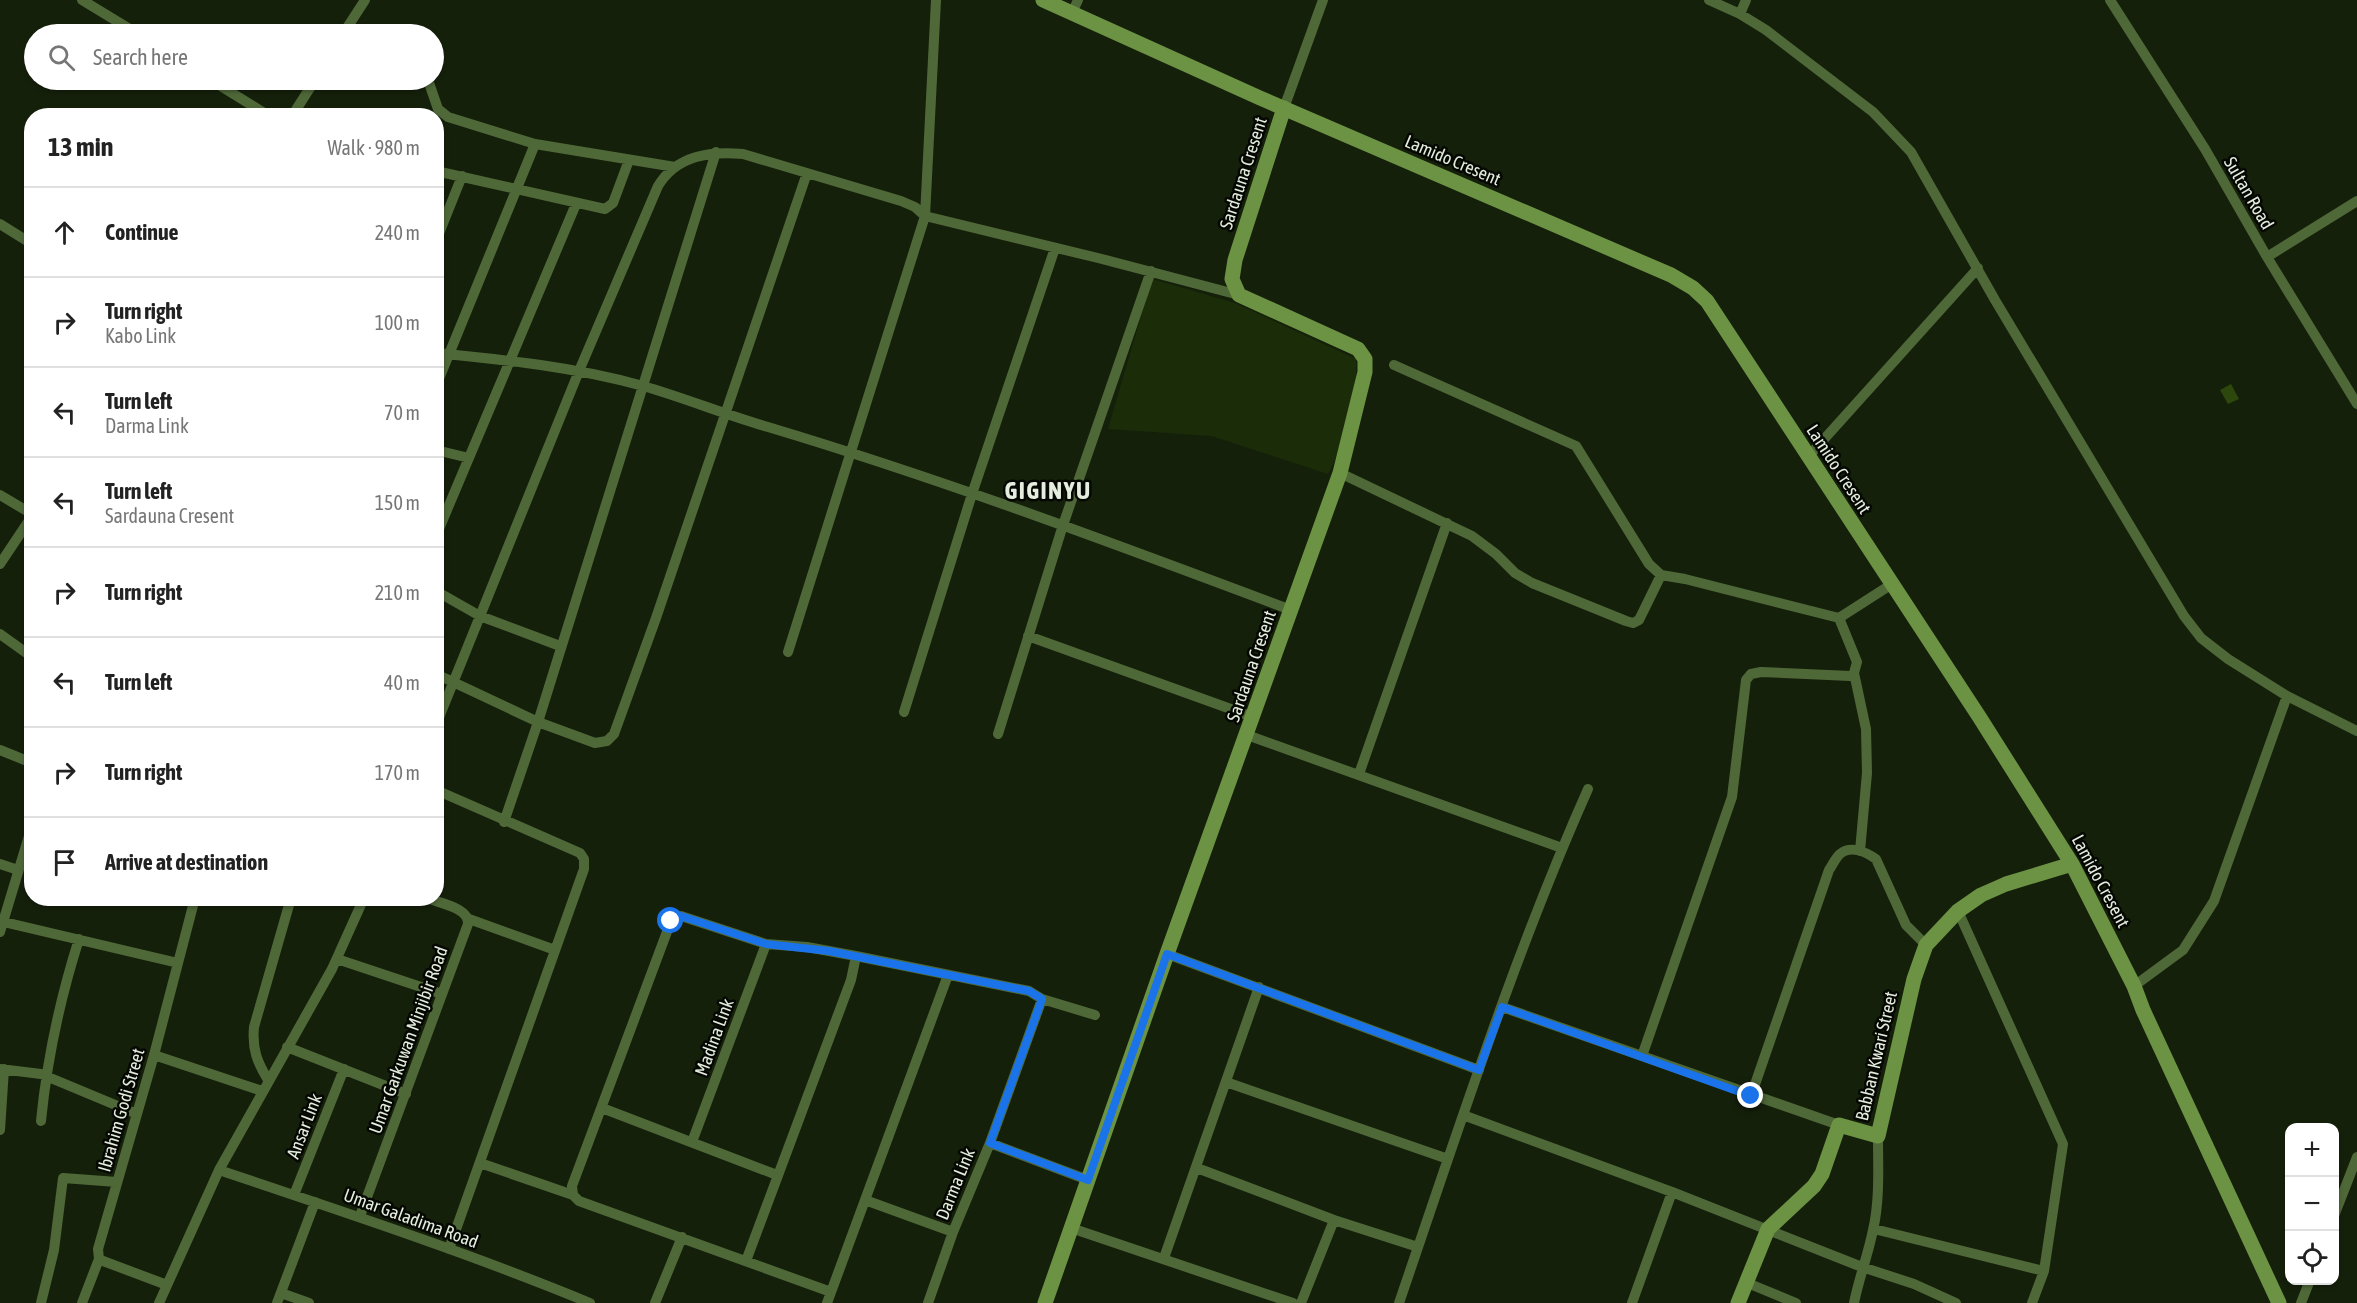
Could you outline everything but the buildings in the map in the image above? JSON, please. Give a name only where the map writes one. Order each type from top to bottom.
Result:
[{"type":"street","points":[[81,0],[121,24]]},
{"type":"street","points":[[349,24],[365,0]]},
{"type":"street","points":[[788,652],[926,216],[936,0]]},
{"type":"street","name":"Lamido Cresent","points":[[1043,0],[1075,7],[1284,108],[1671,275],[1693,288],[1707,301],[2072,864],[2134,986],[2147,1021],[2279,1303]]},
{"type":"street","points":[[1284,108],[1323,0]]},
{"type":"street","points":[[1709,0],[1740,14],[1766,30],[1873,112],[1911,152],[2184,616],[2201,638],[2228,659],[2287,696],[2357,731]]},
{"type":"street","points":[[1740,14],[1746,0]]},
{"type":"street","name":"Sultan Road","points":[[2110,0],[2205,149],[2267,257],[2357,404]]},
{"type":"street","points":[[227,90],[256,108]]},
{"type":"street","points":[[297,108],[309,90]]},
{"type":"street","points":[[431,90],[438,108]]},
{"type":"street","name":"Sardauna Cresent","points":[[1045,1303],[1167,954],[1340,473],[1365,372],[1365,359],[1358,349],[1239,295],[1232,279],[1235,260],[1284,108]]},
{"type":"street","points":[[444,115],[536,144],[675,167]]},
{"type":"street","points":[[444,368],[536,144]]},
{"type":"street","points":[[444,705],[579,371],[658,186],[665,175],[694,157],[716,152],[743,154],[901,201],[915,207],[926,216],[1239,295]]},
{"type":"street","points":[[504,822],[538,722],[716,152]]},
{"type":"street","points":[[444,173],[605,209],[610,207],[629,160]]},
{"type":"street","points":[[444,679],[538,722],[595,743],[607,741],[614,734],[656,618],[807,173]]},
{"type":"street","points":[[444,221],[462,176]]},
{"type":"street","points":[[2267,257],[2357,201]]},
{"type":"street","points":[[444,517],[576,204]]},
{"type":"street","points":[[0,224],[24,239]]},
{"type":"street","points":[[904,712],[972,494],[1055,248]]},
{"type":"street","points":[[1808,457],[1978,268]]},
{"type":"street","points":[[998,734],[1063,525],[1151,271]]},
{"type":"street","points":[[444,354],[510,360],[579,371],[643,386],[725,415],[852,453],[1063,525],[1291,610]]},
{"type":"street","points":[[1394,365],[1576,446],[1649,564],[1661,575],[1839,618],[1892,584]]},
{"type":"street","points":[[444,452],[469,458]]},
{"type":"street","points":[[1340,473],[1472,536],[1496,554],[1515,573],[1532,583],[1633,623],[1638,620],[1661,575]]},
{"type":"street","points":[[0,495],[24,516]]},
{"type":"street","points":[[1359,774],[1447,523]]},
{"type":"street","points":[[0,564],[24,530]]},
{"type":"street","points":[[444,596],[480,616],[560,646]]},
{"type":"street","points":[[1839,618],[1857,662],[1854,673],[1866,738],[1867,772],[1860,851]]},
{"type":"street","points":[[0,634],[24,651]]},
{"type":"street","points":[[1028,636],[1253,717]]},
{"type":"street","points":[[1642,1056],[1732,797],[1746,680],[1751,674],[1761,672],[1850,676],[1854,673]]},
{"type":"street","points":[[2134,986],[2183,950],[2214,901],[2287,696]]},
{"type":"street","points":[[1247,735],[1562,848]]},
{"type":"street","points":[[0,750],[24,760]]},
{"type":"street","points":[[1399,1303],[1502,1007],[1562,848],[1588,789]]},
{"type":"street","points":[[444,794],[504,822],[580,853],[584,859],[584,869],[449,1249]]},
{"type":"street","points":[[1751,1096],[1829,870],[1839,854],[1852,850],[1860,851],[1876,859],[1906,925],[1926,945]]},
{"type":"street","points":[[24,851],[1,924],[79,939],[178,963]]},
{"type":"street","points":[[0,864],[18,870]]},
{"type":"street","name":"Babban Kwari Street","points":[[1738,1303],[1768,1229],[1814,1186],[1822,1174],[1839,1125],[1878,1136],[1914,979],[1926,945],[1958,911],[1981,895],[2006,884],[2072,864]]},
{"type":"street","points":[[444,905],[465,913],[469,919],[555,950]]},
{"type":"street","name":"Ibrahim Godi Street","points":[[82,1303],[99,1259],[98,1249],[154,1055],[193,906]]},
{"type":"street","points":[[268,1080],[257,1063],[254,1033],[289,906]]},
{"type":"street","points":[[159,1303],[219,1170],[337,959],[360,906]]},
{"type":"street","points":[[1958,911],[2063,1144],[2044,1271],[2032,1303]]},
{"type":"street","points":[[573,1196],[572,1186],[671,921],[681,916],[766,944],[807,947],[1029,991],[1042,999],[1095,1015]]},
{"type":"street","name":"Umar Garkuwan Minjibir Road","points":[[360,1216],[469,919]]},
{"type":"street","points":[[42,1122],[45,1076],[61,996],[79,939]]},
{"type":"street","name":"Madina Link","points":[[692,1142],[766,944]]},
{"type":"street","points":[[1167,954],[1479,1070]]},
{"type":"street","points":[[746,1261],[851,980],[856,956]]},
{"type":"street","points":[[337,959],[442,994]]},
{"type":"street","points":[[827,1303],[948,975]]},
{"type":"street","points":[[1164,1258],[1258,987]]},
{"type":"street","points":[[990,1143],[1042,999]]},
{"type":"street","points":[[1502,1007],[1839,1125]]},
{"type":"street","points":[[287,1047],[405,1094]]},
{"type":"street","points":[[154,1055],[262,1091]]},
{"type":"street","points":[[0,1130],[2,1069],[33,1072],[45,1076],[137,1114]]},
{"type":"street","name":"Ansar Link","points":[[294,1195],[344,1069]]},
{"type":"street","points":[[1226,1082],[1448,1159]]},
{"type":"street","points":[[602,1107],[777,1175]]},
{"type":"street","points":[[1463,1115],[1672,1192],[1862,1267],[1914,1284],[1956,1303]]},
{"type":"street","points":[[1854,1303],[1874,1229],[1878,1136]]},
{"type":"street","name":"Darma Link","points":[[928,1303],[953,1232],[990,1143],[1088,1180]]},
{"type":"street","points":[[2339,1203],[2357,1157]]},
{"type":"street","points":[[480,1163],[831,1292]]},
{"type":"street","points":[[1197,1168],[1334,1220],[1418,1247]]},
{"type":"street","name":"Umar Galadima Road","points":[[219,1170],[360,1216],[590,1303]]},
{"type":"street","points":[[41,1303],[54,1250],[63,1178],[117,1182]]},
{"type":"street","points":[[1632,1303],[1672,1192]]},
{"type":"street","points":[[865,1200],[953,1232]]},
{"type":"street","points":[[309,1303],[279,1298],[315,1202]]},
{"type":"street","points":[[1301,1303],[1334,1220]]},
{"type":"street","points":[[1071,1228],[1293,1303]]},
{"type":"street","points":[[1874,1229],[2044,1271]]},
{"type":"street","points":[[655,1303],[682,1237]]},
{"type":"street","points":[[99,1259],[167,1284]]},
{"type":"street","points":[[1745,1282],[1796,1303]]},
{"type":"street","points":[[2301,1303],[2308,1285]]},
{"type":"street","points":[[557,1303],[562,1291]]},
{"type":"shaded area","points":[[1152,279],[1235,303],[1356,359],[1355,386],[1349,418],[1328,474],[1212,436],[1108,429]]},
{"type":"shaded area","points":[[2231,384],[2239,399],[2228,404],[2220,390]]},
{"type":"district","name":"GIGINYU","points":[[1048,490]]},
{"type":"route","points":[[671,921],[681,916],[766,944],[807,947],[842,953],[1029,991],[1042,999],[990,1143],[1088,1180],[1167,954],[1479,1070],[1502,1007],[1751,1096]]}]
